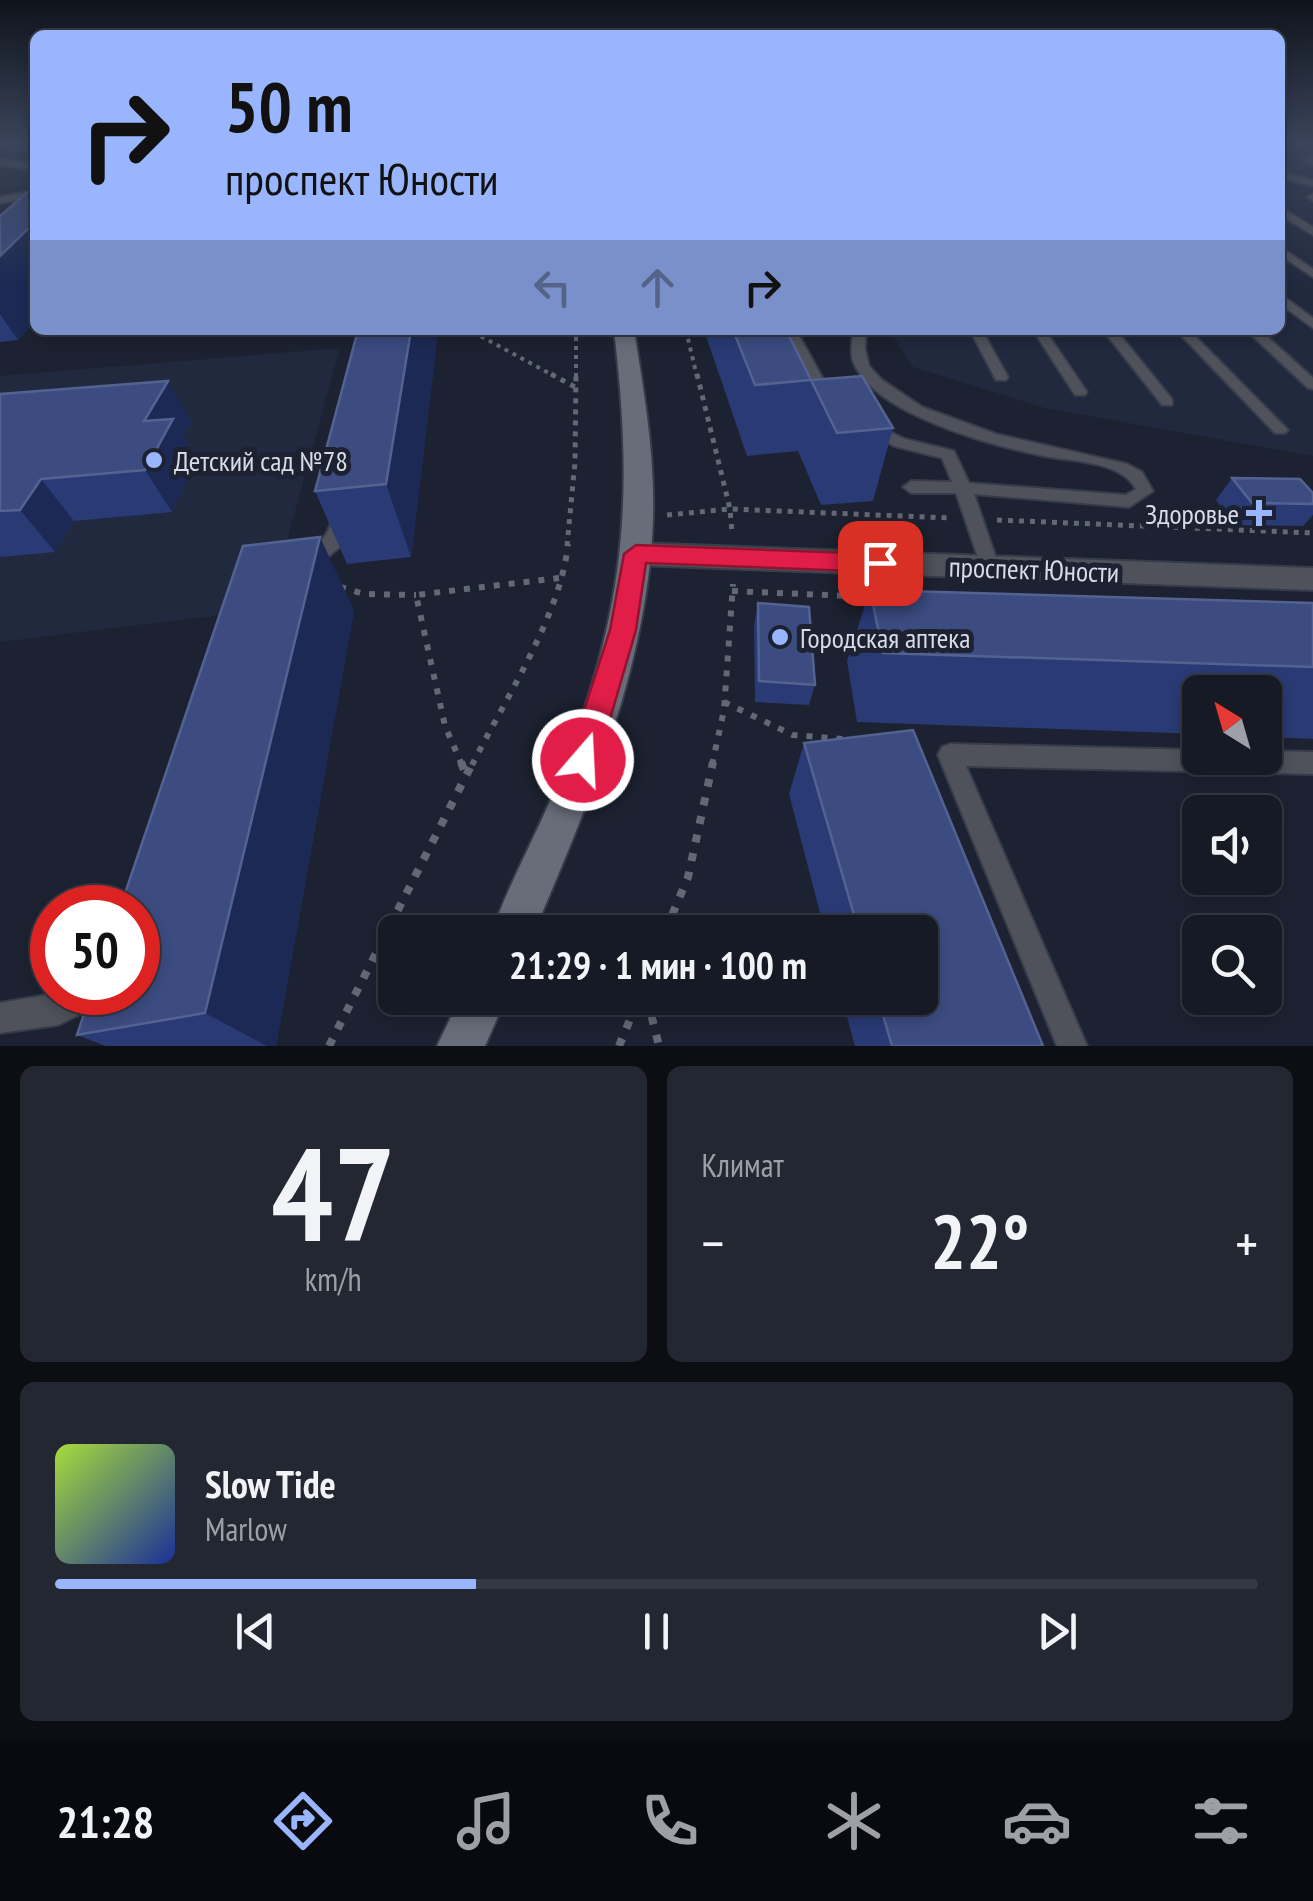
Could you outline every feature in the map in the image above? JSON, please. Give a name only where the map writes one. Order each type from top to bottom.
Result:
[{"type":"main road","points":[[519,915],[595,727],[623,630],[638,536],[638,438],[625,335]]},
{"type":"main road","points":[[461,1046],[476,1015]]},
{"type":"street","points":[[0,214],[30,209]]},
{"type":"street","name":"проспект Юности","points":[[638,536],[734,558],[1313,579]]},
{"type":"lane","points":[[0,200],[30,195]]},
{"type":"lane","points":[[1285,213],[1313,232]]},
{"type":"lane","points":[[1285,253],[1313,255]]},
{"type":"lane","points":[[1285,255],[1313,274]]},
{"type":"lane","points":[[1285,302],[1313,324]]},
{"type":"lane","points":[[793,335],[832,408]]},
{"type":"lane","points":[[859,335],[857,349],[863,368],[917,410],[1033,449],[1122,469],[1134,474],[1146,491],[1128,501],[910,487]]},
{"type":"lane","points":[[979,335],[1001,377]]},
{"type":"lane","points":[[1042,335],[1080,392]]},
{"type":"lane","points":[[1113,335],[1167,402]]},
{"type":"lane","points":[[1187,335],[1280,430]]},
{"type":"lane","points":[[1258,335],[1313,385]]},
{"type":"lane","points":[[849,417],[900,444],[948,455],[990,567]]},
{"type":"lane","points":[[300,567],[336,540],[345,502]]},
{"type":"lane","points":[[1072,1046],[950,755],[1313,763]]},
{"type":"lane","points":[[0,1018],[30,1014]]},
{"type":"path","points":[[478,335],[576,387]]},
{"type":"path","points":[[330,1046],[541,628],[566,563],[576,335]]},
{"type":"path","points":[[672,915],[688,877],[724,702],[734,558],[730,509],[687,335]]},
{"type":"path","points":[[638,536],[730,509],[966,518]]},
{"type":"path","points":[[985,519],[1313,534]]},
{"type":"path","points":[[300,567],[336,586],[364,594],[416,594],[560,578]]},
{"type":"path","points":[[732,591],[887,597]]},
{"type":"path","points":[[416,594],[445,726],[466,775]]},
{"type":"path","points":[[724,702],[794,734],[846,740]]},
{"type":"path","points":[[619,1046],[632,1015]]},
{"type":"path","points":[[651,1015],[659,1046]]},
{"type":"shaded area","points":[[1285,191],[1313,191],[1313,456],[1045,408],[913,367],[892,335],[1285,335]]},
{"type":"shaded area","name":"Детский сад №78","points":[[340,348],[286,544],[241,549],[219,615],[0,642],[0,376]]},
{"type":"building","points":[[30,191],[30,227],[0,256],[0,216]]},
{"type":"building","points":[[357,335],[410,335],[386,484],[315,491]]},
{"type":"building","points":[[735,335],[788,335],[811,380],[755,385]]},
{"type":"building","points":[[862,376],[893,428],[837,433],[811,380]]},
{"type":"building","points":[[168,381],[144,421],[173,419],[145,470],[41,479],[20,510],[0,511],[0,394]]},
{"type":"building","points":[[1232,478],[1300,479],[1313,493],[1313,504],[1252,503]]},
{"type":"building","points":[[320,537],[205,1013],[77,1035],[84,1015],[160,1015],[160,885],[128,885],[243,546]]},
{"type":"building","points":[[870,590],[1313,603],[1313,667],[883,653]]},
{"type":"building","points":[[758,603],[809,607],[815,685],[759,681]]},
{"type":"building","points":[[913,730],[1043,1046],[892,1046],[883,1015],[938,1015],[938,915],[854,915],[804,743]]},
{"type":"place","name":"Детский сад №78","points":[[154,460]]},
{"type":"place","name":"Здоровье","points":[[1259,513]]},
{"type":"place","name":"Городская аптека","points":[[780,637]]},
{"type":"route","points":[[583,760],[623,630],[636,554],[880,563]]}]
